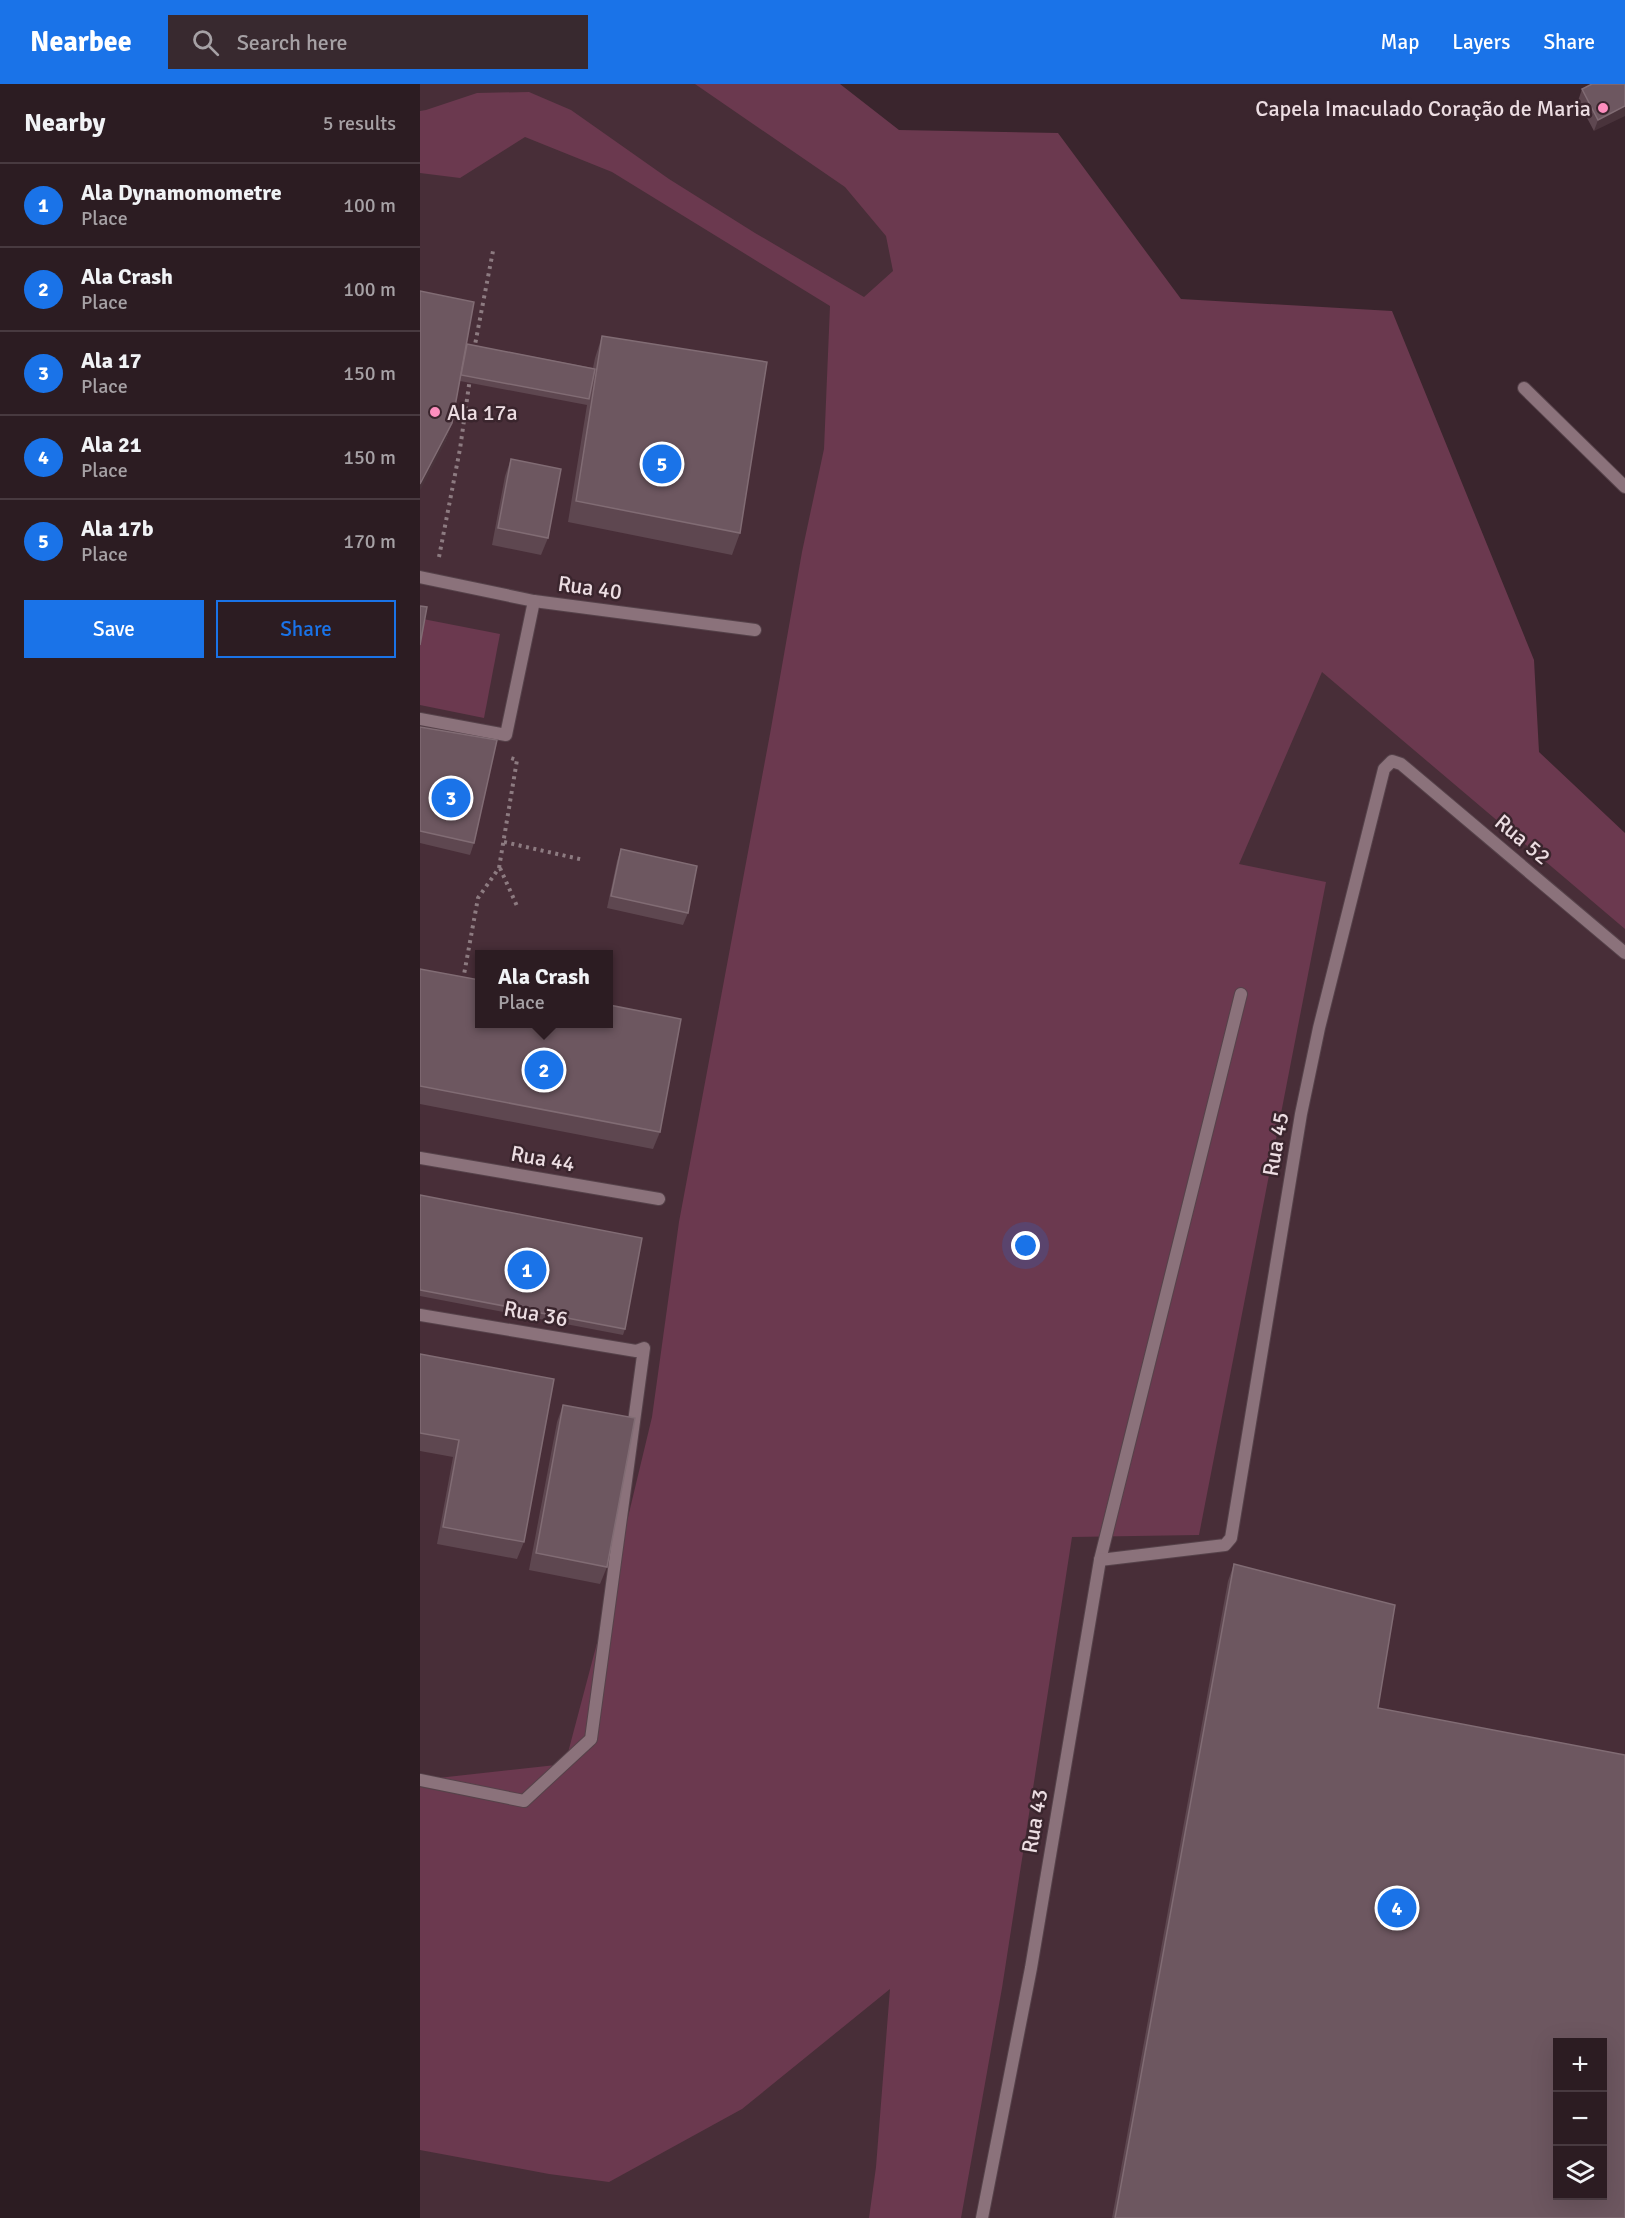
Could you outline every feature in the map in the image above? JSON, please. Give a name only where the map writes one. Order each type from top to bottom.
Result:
[{"type":"street","points":[[1524,388],[1625,488]]},
{"type":"street","name":"Rua 40","points":[[420,577],[534,600],[755,630]]},
{"type":"street","points":[[420,720],[506,735],[534,600]]},
{"type":"street","name":"Rua 52","points":[[1392,761],[1401,764],[1625,953]]},
{"type":"street","name":"Rua 45","points":[[1100,1560],[1225,1545],[1231,1539],[1301,1114],[1319,1028],[1384,769],[1392,761]]},
{"type":"street","name":"Rua 43","points":[[982,2218],[1031,1968],[1100,1560],[1241,994]]},
{"type":"street","name":"Rua 44","points":[[420,1158],[659,1199]]},
{"type":"street","name":"Rua 36","points":[[420,1315],[636,1351],[644,1348],[591,1739],[524,1801],[420,1780]]},
{"type":"path","points":[[474,352],[493,251]]},
{"type":"path","points":[[434,579],[460,449],[470,374]]},
{"type":"path","points":[[462,984],[478,898],[500,868],[517,760],[508,756]]},
{"type":"path","points":[[504,842],[584,860]]},
{"type":"path","points":[[500,868],[517,906]]},
{"type":"shaded area","points":[[420,84],[791,84],[1625,897],[1625,2218],[420,2218]]},
{"type":"shaded area","points":[[695,84],[840,84],[899,130],[1058,133],[1181,299],[1392,311],[1534,660],[1539,752],[1625,833],[1625,929],[1322,672],[1239,864],[1326,882],[1199,1535],[1072,1537],[1002,1988],[961,2218],[869,2218],[876,2167],[890,1989],[742,2109],[609,2182],[549,2174],[420,2150],[420,1780],[565,1764],[606,1609],[652,1417],[679,1222],[802,552],[824,449],[830,306],[612,172],[525,137],[460,178],[420,173],[420,111],[477,93],[529,92],[571,110],[669,179],[864,297],[893,271],[886,236],[845,187]]},
{"type":"shaded area","points":[[423,619],[500,634],[484,718],[420,705],[420,632]]},
{"type":"building","name":"Capela Imaculado Coração de Maria","points":[[1592,84],[1625,84],[1625,106],[1598,120],[1582,89]]},
{"type":"building","name":"Ala 17a","points":[[420,291],[474,302],[452,423],[420,484]]},
{"type":"building","points":[[602,336],[767,362],[740,533],[576,501]]},
{"type":"building","points":[[467,344],[595,369],[589,399],[461,375]]},
{"type":"building","points":[[511,459],[561,469],[548,538],[498,528]]},
{"type":"building","points":[[420,606],[427,607],[420,645]]},
{"type":"building","points":[[420,727],[497,740],[474,843],[420,831]]},
{"type":"building","points":[[621,849],[697,866],[688,913],[611,896]]},
{"type":"building","points":[[420,969],[475,979],[475,1028],[613,1028],[613,1006],[681,1019],[660,1132],[420,1086]]},
{"type":"building","points":[[420,1195],[642,1238],[625,1329],[420,1290]]},
{"type":"building","points":[[420,1354],[554,1379],[524,1542],[443,1527],[459,1440],[420,1433]]},
{"type":"building","points":[[563,1405],[635,1418],[607,1567],[536,1553]]},
{"type":"building","points":[[1234,1564],[1395,1605],[1378,1708],[1625,1755],[1625,2218],[1115,2218]]},
{"type":"place","name":"Capela Imaculado Coração de Maria","points":[[1603,108]]},
{"type":"place","name":"Ala 17a","points":[[435,412]]},
{"type":"place","name":"Ala 17b","points":[[662,464]]},
{"type":"place","name":"Ala 17","points":[[451,798]]},
{"type":"place","name":"Ala Crash","points":[[544,1070]]},
{"type":"place","name":"Ala Dynamomometre","points":[[527,1270]]},
{"type":"place","name":"Ala 21","points":[[1397,1908]]}]
